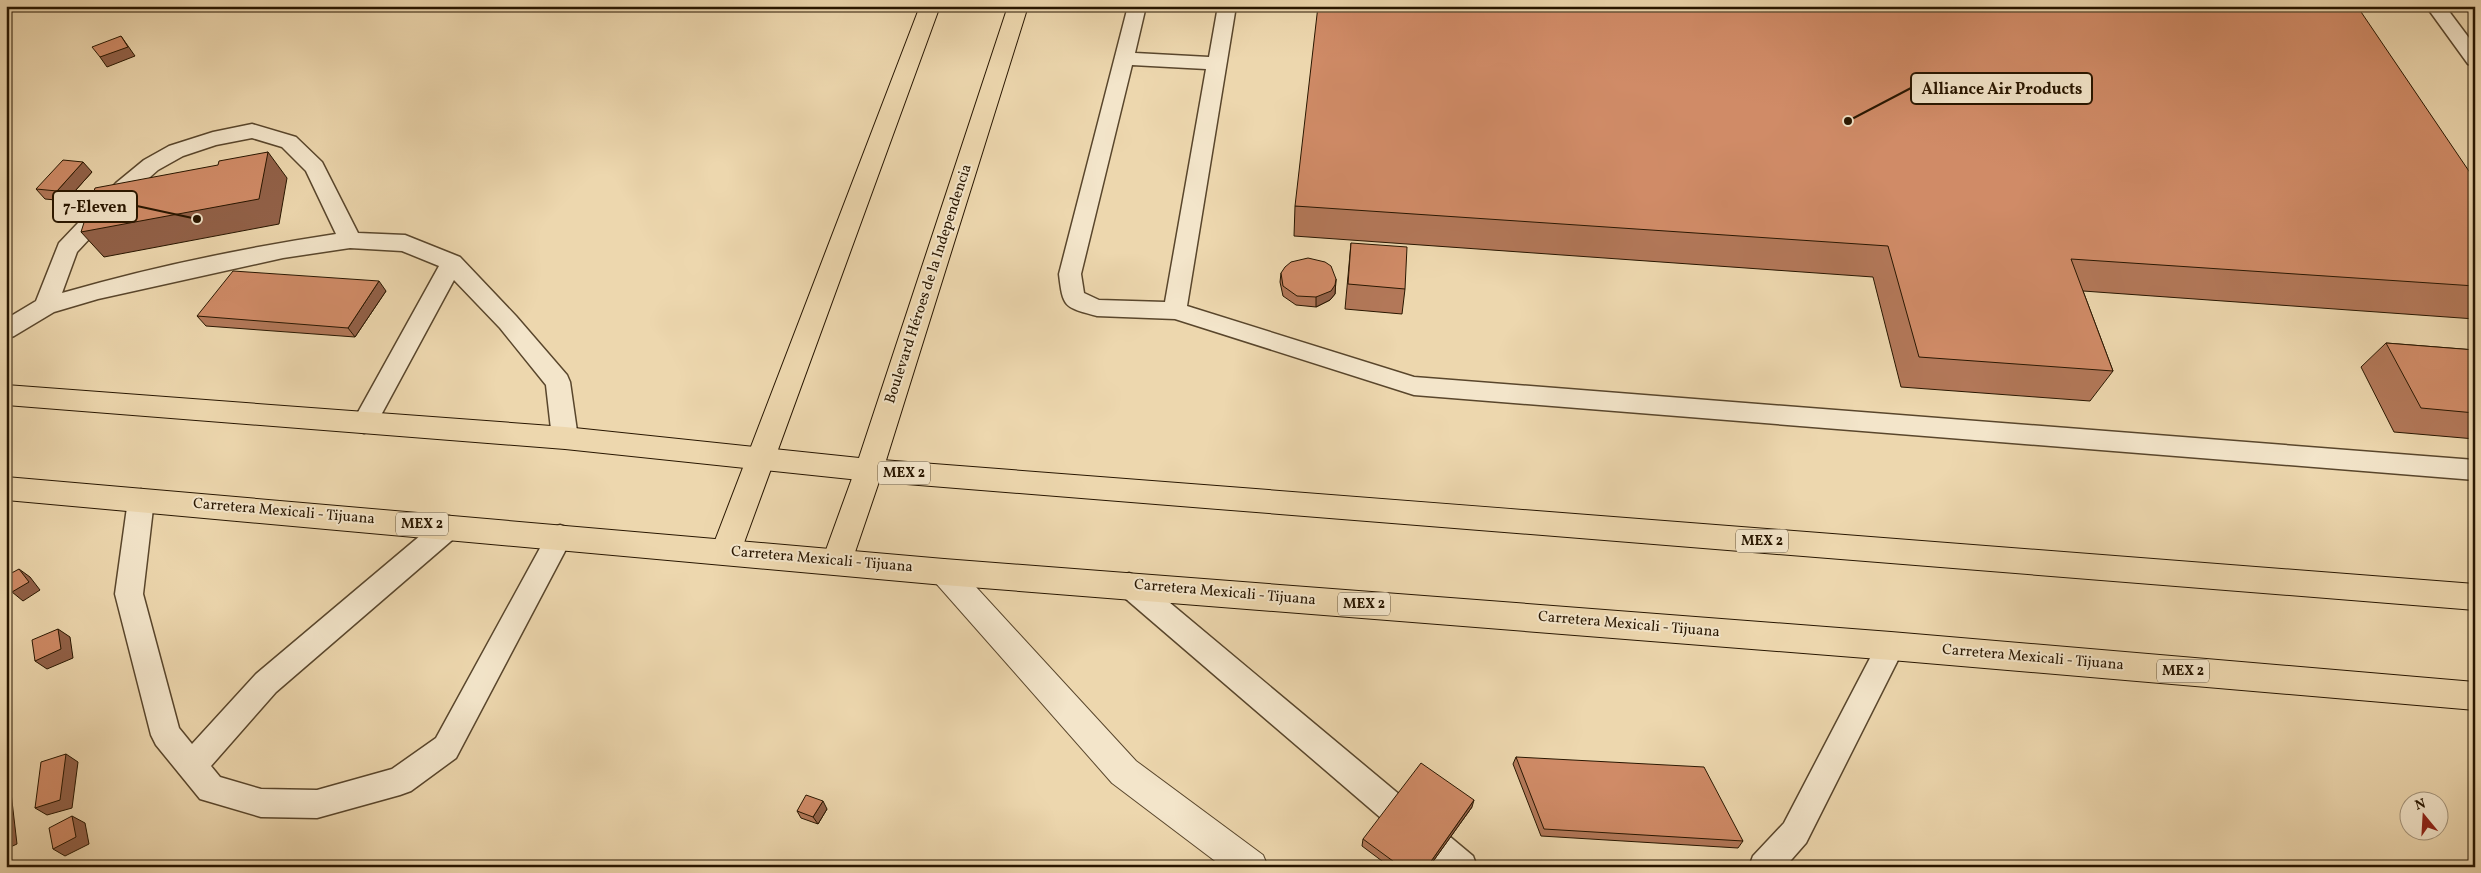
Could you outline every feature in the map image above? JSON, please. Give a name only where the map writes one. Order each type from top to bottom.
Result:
[{"type":"main road","points":[[726,551],[930,6]]},
{"type":"main road","name":"Boulevard Héroes de la Independencia","points":[[837,561],[869,470],[1018,6]]},
{"type":"main road","name":"MEX 2","points":[[6,396],[565,438],[869,470],[2475,598]]},
{"type":"main road","name":"Carretera Mexicali - Tijuana","points":[[6,488],[560,536],[944,572],[1890,646],[2475,696]]},
{"type":"street","points":[[944,572],[1124,772],[1251,867]]},
{"type":"lane","points":[[1137,6],[1070,274],[1073,298],[1097,308],[1175,312],[1414,386],[2475,470]]},
{"type":"lane","points":[[1175,312],[1227,6]]},
{"type":"lane","points":[[2435,6],[2475,60]]},
{"type":"lane","points":[[1124,60],[1218,63]]},
{"type":"lane","points":[[46,306],[67,249],[124,188],[151,165],[176,151],[213,139],[252,131],[289,142],[315,167],[350,240]]},
{"type":"lane","points":[[6,330],[46,306],[98,291],[283,250],[350,240],[405,243],[452,263],[508,322],[558,382],[565,438]]},
{"type":"lane","points":[[364,423],[452,263]]},
{"type":"lane","points":[[141,500],[129,594],[166,735],[190,767],[211,789],[261,804],[317,804],[400,781],[446,748],[560,536]]},
{"type":"lane","points":[[190,767],[266,683],[449,527]]},
{"type":"lane","points":[[1129,585],[1462,867]]},
{"type":"lane","points":[[1764,867],[1795,833],[1890,646]]},
{"type":"building","points":[[1318,6],[2357,6],[2475,180],[2475,286],[2071,259],[2113,371],[1919,357],[1888,246],[1295,206]]},
{"type":"building","points":[[121,36],[128,47],[100,57],[92,47]]},
{"type":"building","points":[[268,152],[259,199],[81,232],[95,188],[218,165],[219,161]]},
{"type":"building","points":[[63,160],[83,162],[57,191],[36,189]]},
{"type":"building","points":[[1351,243],[1407,247],[1405,289],[1348,284]]},
{"type":"building","points":[[1308,258],[1325,262],[1331,266],[1336,279],[1331,291],[1316,297],[1297,296],[1283,286],[1281,273],[1285,267],[1291,262]]},
{"type":"building","points":[[233,271],[379,281],[348,328],[197,316]]},
{"type":"building","points":[[2386,343],[2475,350],[2475,413],[2421,408]]},
{"type":"building","points":[[19,569],[29,582],[12,592],[6,584],[6,576]]},
{"type":"building","points":[[58,629],[61,649],[35,661],[32,640]]},
{"type":"building","points":[[66,754],[60,800],[35,808],[41,762]]},
{"type":"building","points":[[1516,757],[1704,767],[1743,841],[1544,829]]},
{"type":"building","points":[[1421,763],[1474,800],[1427,867],[1401,867],[1363,839]]},
{"type":"building","points":[[806,795],[823,801],[813,817],[797,811]]},
{"type":"building","points":[[72,816],[76,837],[53,849],[49,828]]},
{"type":"place","name":"Alliance Air Products","points":[[1848,121]]},
{"type":"place","name":"7-Eleven","points":[[197,219]]}]
